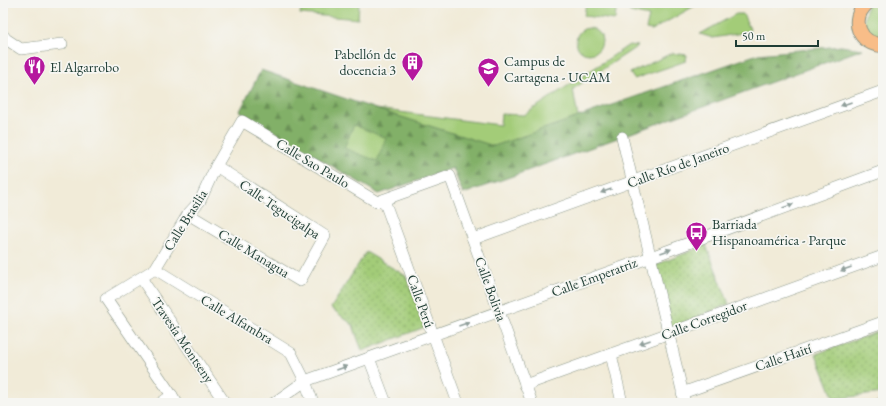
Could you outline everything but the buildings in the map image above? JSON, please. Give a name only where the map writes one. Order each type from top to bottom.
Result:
[{"type":"main road","points":[[856,3],[858,9],[858,25],[862,36],[871,43],[881,47]]},
{"type":"main road","points":[[858,19],[862,8],[867,3]]},
{"type":"street","points":[[3,34],[6,39],[21,49],[62,44]]},
{"type":"street","name":"Calle Río de Janeiro","points":[[473,239],[883,91]]},
{"type":"street","name":"Calle Brasilia","points":[[174,399],[106,299],[155,269],[188,214],[200,201],[216,166],[242,121]]},
{"type":"street","name":"Calle Sao Paulo","points":[[242,121],[377,202],[384,200]]},
{"type":"street","points":[[622,137],[634,181],[683,398]]},
{"type":"street","name":"Calle Tegucigalpa","points":[[216,166],[325,236],[312,260]]},
{"type":"street","name":"Calle Emperatriz","points":[[274,403],[305,381],[651,257],[883,171]]},
{"type":"street","name":"Calle Bolivia","points":[[384,200],[450,176],[532,403]]},
{"type":"street","name":"Calle Perú","points":[[384,200],[458,403]]},
{"type":"street","name":"Calle Managua","points":[[188,214],[300,281],[312,260]]},
{"type":"street","name":"Calle Corregidor","points":[[525,385],[883,256]]},
{"type":"street","name":"Calle Alfambra","points":[[155,269],[291,353],[305,381],[313,403]]},
{"type":"street","name":"Travesía Montseny","points":[[141,278],[225,403]]},
{"type":"street","name":"Calle Haití","points":[[683,398],[883,322]]},
{"type":"street","points":[[611,354],[622,403]]},
{"type":"street","points":[[369,358],[386,403]]},
{"type":"street","points":[[161,403],[174,399]]},
{"type":"green space","points":[[302,3],[359,3],[358,19],[300,14]]},
{"type":"green space","points":[[586,3],[617,3],[615,20],[584,16]]},
{"type":"green space","points":[[625,3],[700,3],[652,30],[646,29],[649,16],[630,12]]},
{"type":"green space","points":[[867,3],[883,3],[883,45],[862,36]]},
{"type":"green space","points":[[736,14],[743,14],[750,29],[748,32],[713,38],[700,34]]},
{"type":"green space","points":[[589,28],[598,32],[602,41],[598,50],[589,54],[580,50],[576,41],[580,32]]},
{"type":"green space","points":[[629,45],[638,46],[573,89],[578,117],[494,146],[376,109],[500,125],[501,114],[524,115]]},
{"type":"green space","points":[[841,46],[863,49],[463,194],[453,168],[379,194],[240,111],[261,70],[376,109],[494,146],[758,54]]},
{"type":"green space","points":[[672,53],[687,55],[686,61],[634,79],[630,73]]},
{"type":"green space","points":[[354,125],[386,138],[377,161],[344,148]]},
{"type":"green space","points":[[706,245],[729,304],[668,329],[653,266]]},
{"type":"green space","points":[[366,252],[406,276],[425,327],[362,351],[353,325],[331,308]]},
{"type":"green space","points":[[883,330],[883,393],[834,399],[816,354]]},
{"type":"place","name":"Pabellón de docencia 3","points":[[412,82]]},
{"type":"place","name":"El Algarrobo","points":[[34,86]]},
{"type":"place","name":"Campus de Cartagena - UCAM","points":[[488,88]]},
{"type":"place","name":"Barriada Hispanoamérica - Parque","points":[[697,252]]}]
